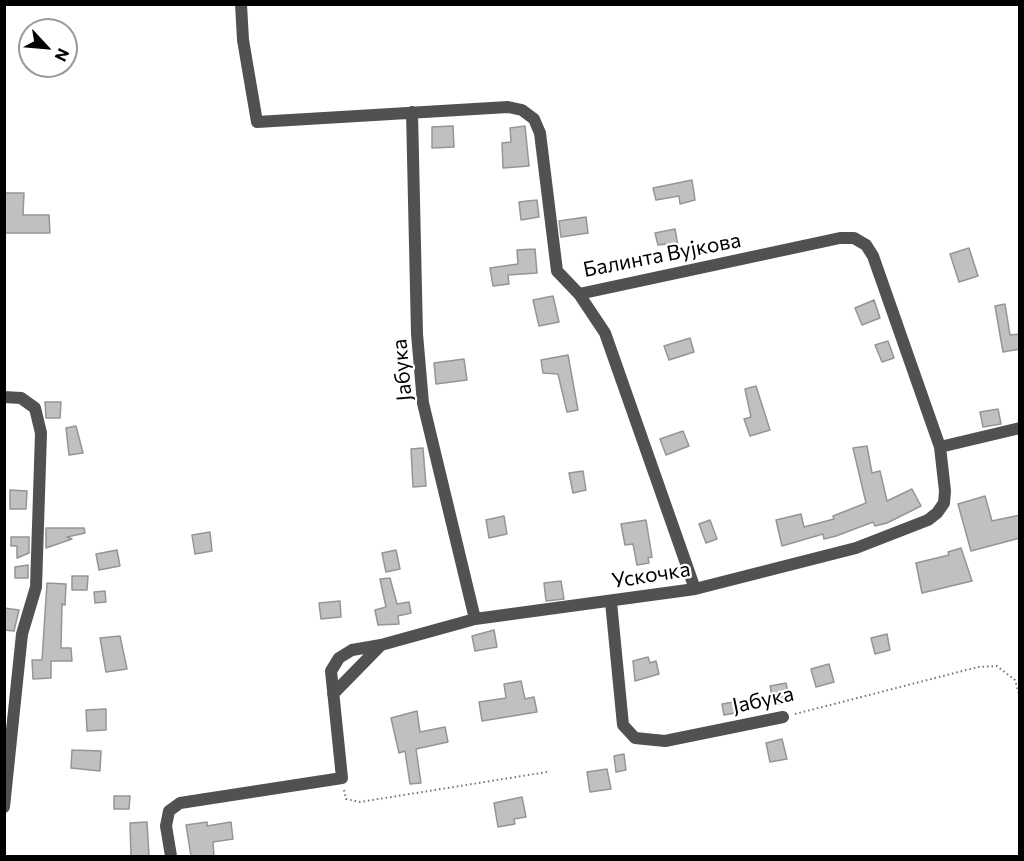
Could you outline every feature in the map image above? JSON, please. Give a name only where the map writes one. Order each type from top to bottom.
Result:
[{"type":"street","name":"Балинта Вујкова","points":[[241,4],[243,40],[257,122],[508,107],[522,110],[534,119],[540,133],[557,271],[579,294],[840,238],[854,238],[866,245],[873,256],[940,447]]},
{"type":"street","name":"Јабука","points":[[412,112],[417,334],[423,403],[475,619]]},
{"type":"street","points":[[579,294],[605,333],[695,589]]},
{"type":"street","points":[[4,397],[21,398],[35,408],[41,433],[36,587],[22,633],[4,807]]},
{"type":"street","points":[[940,447],[1020,428]]},
{"type":"street","name":"Ускочка","points":[[342,778],[331,671],[339,657],[352,650],[381,645],[475,619],[695,589],[856,548],[928,520],[938,513],[944,503],[945,491],[940,447]]},
{"type":"street","name":"Јабука","points":[[611,602],[623,725],[635,738],[665,741],[783,717]]},
{"type":"street","points":[[333,694],[381,645]]},
{"type":"street","points":[[171,856],[166,826],[169,811],[180,803],[342,778]]},
{"type":"path","name":"Јабука","points":[[783,717],[978,667],[998,666],[1015,680],[1020,697]]},
{"type":"path","points":[[342,778],[346,799],[360,802],[547,772]]},
{"type":"building","points":[[453,126],[454,147],[432,148],[432,127]]},
{"type":"building","points":[[525,126],[529,166],[503,168],[502,143],[511,142],[510,128]]},
{"type":"building","points":[[692,180],[695,200],[680,204],[679,196],[656,200],[653,188]]},
{"type":"building","points":[[4,193],[24,193],[23,215],[49,215],[50,233],[4,233]]},
{"type":"building","points":[[537,200],[539,217],[521,220],[519,202]]},
{"type":"building","points":[[586,217],[588,233],[561,237],[559,221]]},
{"type":"building","points":[[675,229],[678,246],[667,248],[666,244],[658,245],[655,233]]},
{"type":"building","points":[[969,248],[978,276],[959,282],[950,254]]},
{"type":"building","points":[[535,249],[537,273],[508,275],[509,284],[493,286],[490,268],[518,264],[517,250]]},
{"type":"building","points":[[553,296],[559,322],[539,326],[533,300]]},
{"type":"building","points":[[874,300],[880,318],[862,325],[855,308]]},
{"type":"building","points":[[1005,304],[1010,335],[1020,334],[1020,349],[1003,352],[995,306]]},
{"type":"building","points":[[690,338],[694,352],[669,360],[664,346]]},
{"type":"building","points":[[888,341],[894,358],[882,362],[875,345]]},
{"type":"building","points":[[568,355],[578,410],[567,412],[558,374],[543,373],[541,360]]},
{"type":"building","points":[[464,359],[467,380],[436,384],[434,363]]},
{"type":"building","points":[[756,386],[770,430],[750,436],[744,419],[751,417],[745,389]]},
{"type":"building","points":[[45,402],[61,402],[60,418],[46,418]]},
{"type":"building","points":[[998,409],[1001,424],[983,427],[980,412]]},
{"type":"building","points":[[76,426],[83,453],[69,455],[66,428]]},
{"type":"building","points":[[683,431],[689,446],[666,455],[660,439]]},
{"type":"building","points":[[867,446],[872,473],[880,471],[887,501],[912,489],[921,506],[887,523],[875,526],[873,522],[836,536],[824,539],[823,534],[782,546],[776,520],[801,514],[804,527],[834,519],[833,516],[866,503],[853,448]]},
{"type":"building","points":[[423,448],[426,486],[413,487],[411,449]]},
{"type":"building","points":[[583,471],[586,490],[573,493],[569,473]]},
{"type":"building","points":[[10,490],[27,491],[26,509],[10,509]]},
{"type":"building","points":[[985,496],[992,521],[1020,515],[1020,538],[971,551],[958,504]]},
{"type":"building","points":[[504,516],[507,534],[489,538],[486,520]]},
{"type":"building","points":[[646,520],[652,557],[648,558],[649,563],[637,565],[633,544],[625,545],[621,524]]},
{"type":"building","points":[[710,520],[717,539],[706,543],[699,524]]},
{"type":"building","points":[[46,528],[84,528],[85,533],[67,537],[72,539],[46,548]]},
{"type":"building","points":[[210,532],[212,551],[195,554],[192,535]]},
{"type":"building","points":[[11,537],[29,537],[29,553],[17,558],[17,546],[11,546]]},
{"type":"building","points":[[961,548],[972,581],[922,593],[916,563],[949,555],[948,552]]},
{"type":"building","points":[[117,550],[120,566],[99,570],[96,554]]},
{"type":"building","points":[[396,550],[400,569],[386,572],[382,553]]},
{"type":"building","points":[[28,565],[28,578],[15,578],[15,567]]},
{"type":"building","points":[[72,576],[88,576],[87,590],[72,590]]},
{"type":"building","points":[[390,578],[397,604],[409,602],[411,613],[398,616],[399,624],[378,625],[375,610],[386,607],[380,579]]},
{"type":"building","points":[[561,581],[564,599],[546,601],[544,583]]},
{"type":"building","points":[[47,583],[66,584],[65,605],[62,604],[61,648],[71,648],[72,661],[51,661],[51,678],[33,679],[32,660],[42,660]]},
{"type":"building","points":[[105,591],[106,602],[95,603],[94,592]]},
{"type":"building","points":[[340,601],[341,617],[321,619],[319,603]]},
{"type":"building","points":[[4,608],[19,610],[14,631],[4,630]]},
{"type":"building","points":[[494,630],[497,647],[475,651],[472,636]]},
{"type":"building","points":[[887,634],[890,650],[875,654],[871,638]]},
{"type":"building","points":[[120,636],[127,669],[106,672],[100,638]]},
{"type":"building","points":[[648,657],[650,663],[656,661],[659,674],[635,681],[633,661]]},
{"type":"building","points":[[829,664],[834,682],[816,687],[811,669]]},
{"type":"building","points":[[521,681],[525,699],[534,697],[537,712],[482,721],[479,702],[506,698],[504,684]]},
{"type":"building","points":[[786,683],[790,702],[774,705],[770,686]]},
{"type":"building","points":[[739,701],[741,712],[724,715],[722,704]]},
{"type":"building","points":[[106,709],[106,730],[87,731],[86,710]]},
{"type":"building","points":[[417,711],[420,732],[445,727],[448,742],[416,749],[421,783],[410,784],[405,751],[399,753],[391,718]]},
{"type":"building","points":[[782,739],[787,759],[770,762],[766,743]]},
{"type":"building","points":[[72,750],[101,751],[100,771],[71,768]]},
{"type":"building","points":[[624,754],[626,770],[616,772],[614,756]]},
{"type":"building","points":[[607,769],[611,789],[590,792],[587,772]]},
{"type":"building","points":[[114,796],[130,796],[129,809],[114,809]]},
{"type":"building","points":[[522,797],[526,817],[514,819],[515,824],[498,827],[494,803]]},
{"type":"building","points":[[147,822],[149,856],[131,856],[130,823]]},
{"type":"building","points":[[207,822],[207,826],[231,822],[233,839],[213,842],[214,856],[191,856],[186,825]]}]
